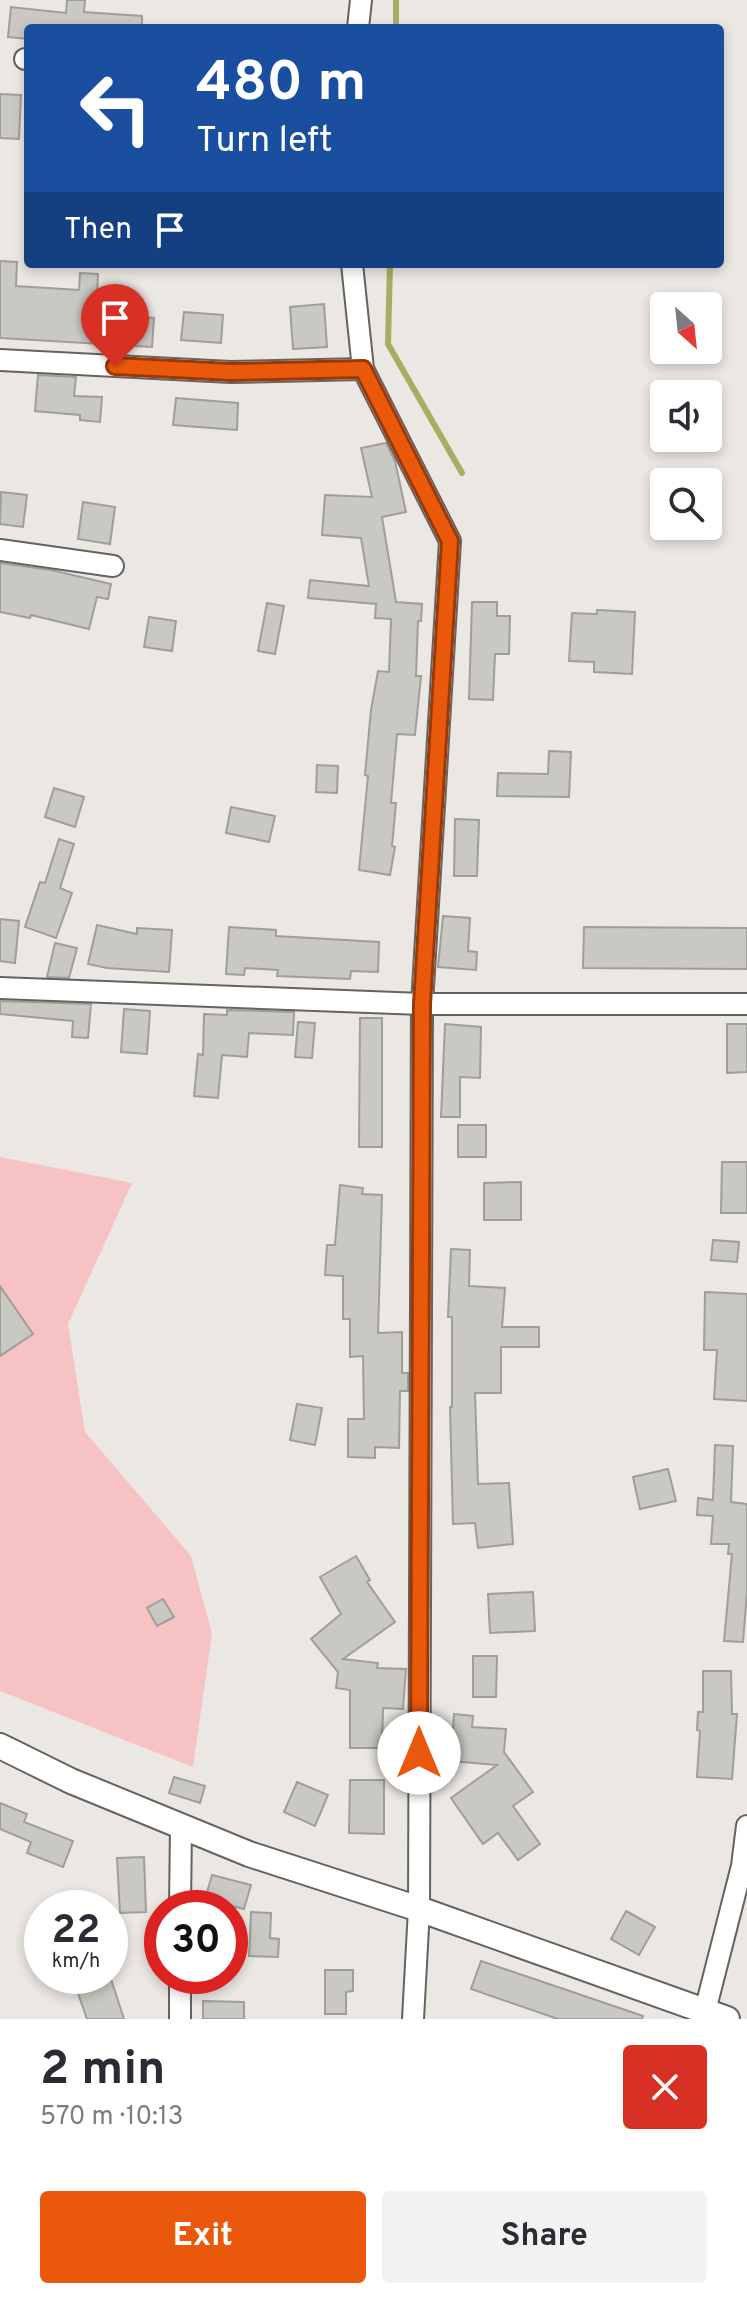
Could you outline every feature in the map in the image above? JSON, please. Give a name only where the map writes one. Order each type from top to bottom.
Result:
[{"type":"street","points":[[358,24],[361,0]]},
{"type":"street","points":[[352,268],[363,369],[450,541],[422,1004],[419,1909],[413,2019]]},
{"type":"street","points":[[0,360],[231,372],[363,369]]},
{"type":"street","points":[[0,550],[113,566]]},
{"type":"street","points":[[0,988],[422,1004],[747,1004]]},
{"type":"street","points":[[0,1746],[71,1781],[249,1854],[419,1909],[716,2015],[747,1826]]},
{"type":"street","points":[[180,1890],[181,1826]]},
{"type":"street","points":[[180,1994],[180,2019]]},
{"type":"shaded area","points":[[0,1157],[132,1183],[68,1324],[85,1432],[191,1556],[212,1634],[193,1767],[0,1691]]},
{"type":"building","points":[[67,0],[85,0],[84,12],[142,16],[142,24],[24,24],[24,39],[8,37],[11,7],[66,13]]},
{"type":"building","points":[[0,94],[21,95],[19,139],[0,138]]},
{"type":"building","points":[[0,261],[17,262],[16,286],[79,290],[80,273],[98,274],[96,315],[154,318],[152,347],[0,338]]},
{"type":"building","points":[[324,304],[327,347],[293,349],[290,307]]},
{"type":"building","points":[[184,312],[223,315],[221,343],[181,340]]},
{"type":"building","points":[[38,375],[76,377],[74,396],[102,397],[100,422],[80,420],[80,415],[35,411]]},
{"type":"building","points":[[176,398],[238,403],[237,430],[173,425]]},
{"type":"building","points":[[386,443],[395,461],[406,512],[382,517],[396,602],[422,604],[421,621],[418,621],[416,676],[421,676],[415,735],[397,734],[391,803],[396,803],[392,846],[395,847],[390,875],[359,870],[371,710],[378,671],[389,672],[391,619],[375,618],[376,604],[308,598],[310,580],[369,586],[361,538],[322,535],[325,495],[372,497],[361,448]]},
{"type":"building","points":[[1,492],[27,495],[23,527],[0,524]]},
{"type":"building","points":[[83,502],[115,507],[110,544],[78,539]]},
{"type":"building","points":[[0,563],[51,570],[111,584],[108,599],[97,597],[89,629],[31,615],[30,618],[0,612]]},
{"type":"building","points":[[472,602],[497,602],[497,616],[510,616],[509,654],[495,654],[493,700],[469,699]]},
{"type":"building","points":[[267,603],[284,606],[275,654],[258,651]]},
{"type":"building","points":[[597,610],[635,612],[632,674],[594,672],[594,662],[569,661],[572,613],[597,614]]},
{"type":"building","points":[[149,617],[176,621],[172,651],[144,647]]},
{"type":"building","points":[[549,751],[571,752],[569,797],[497,796],[498,773],[548,774]]},
{"type":"building","points":[[317,765],[338,766],[337,793],[316,792]]},
{"type":"building","points":[[54,788],[84,797],[75,827],[45,817]]},
{"type":"building","points":[[231,807],[275,816],[269,842],[226,833]]},
{"type":"building","points":[[455,819],[479,820],[477,876],[454,876]]},
{"type":"building","points":[[59,839],[74,844],[60,888],[72,893],[56,938],[25,927],[40,882],[45,883]]},
{"type":"building","points":[[443,916],[470,918],[468,951],[477,952],[476,970],[438,967]]},
{"type":"building","points":[[0,919],[19,921],[15,963],[0,961]]},
{"type":"building","points":[[97,925],[137,934],[137,928],[172,930],[169,972],[88,964]]},
{"type":"building","points":[[229,927],[276,930],[276,936],[379,942],[378,972],[351,971],[350,979],[277,976],[278,970],[245,968],[244,975],[226,974]]},
{"type":"building","points":[[584,927],[747,928],[747,969],[583,968]]},
{"type":"building","points":[[55,943],[77,948],[69,978],[47,977]]},
{"type":"building","points":[[0,1001],[91,1004],[88,1038],[72,1037],[73,1021],[0,1014]]},
{"type":"building","points":[[124,1009],[150,1011],[147,1054],[121,1052]]},
{"type":"building","points":[[227,1010],[294,1012],[293,1035],[249,1033],[247,1057],[222,1055],[218,1098],[194,1096],[198,1054],[203,1055],[204,1014],[227,1015]]},
{"type":"building","points":[[360,1018],[382,1018],[382,1147],[359,1147]]},
{"type":"building","points":[[298,1022],[315,1023],[312,1058],[295,1057]]},
{"type":"building","points":[[445,1024],[481,1027],[480,1078],[460,1077],[460,1117],[441,1117]]},
{"type":"building","points":[[727,1024],[747,1024],[747,1072],[727,1073]]},
{"type":"building","points":[[458,1125],[486,1125],[486,1157],[458,1157]]},
{"type":"building","points":[[722,1162],[747,1162],[747,1213],[721,1213]]},
{"type":"building","points":[[521,1182],[521,1220],[484,1220],[484,1183]]},
{"type":"building","points":[[340,1185],[363,1188],[362,1194],[382,1195],[378,1333],[402,1332],[402,1373],[408,1373],[408,1391],[400,1391],[399,1448],[375,1447],[375,1458],[348,1457],[348,1419],[364,1419],[363,1356],[350,1357],[350,1319],[343,1319],[343,1276],[325,1275],[327,1245],[335,1245]]},
{"type":"building","points":[[713,1240],[739,1242],[737,1262],[711,1260]]},
{"type":"building","points":[[451,1249],[470,1250],[469,1286],[505,1288],[502,1327],[539,1327],[539,1347],[501,1347],[501,1393],[475,1393],[478,1484],[509,1483],[513,1544],[478,1548],[475,1523],[453,1524],[450,1407],[452,1317],[448,1317]]},
{"type":"building","points":[[0,1286],[33,1334],[0,1356]]},
{"type":"building","points":[[705,1292],[747,1294],[747,1401],[714,1399],[717,1350],[704,1350]]},
{"type":"building","points":[[297,1404],[322,1408],[315,1445],[290,1440]]},
{"type":"building","points":[[715,1445],[733,1446],[731,1502],[747,1504],[747,1592],[743,1642],[724,1641],[732,1554],[728,1554],[729,1544],[711,1544],[713,1516],[697,1515],[698,1498],[713,1500]]},
{"type":"building","points":[[668,1469],[676,1501],[640,1509],[633,1477]]},
{"type":"building","points":[[356,1556],[370,1580],[367,1582],[395,1622],[343,1659],[378,1663],[377,1668],[406,1669],[403,1709],[383,1708],[382,1748],[350,1748],[350,1690],[336,1688],[338,1672],[311,1639],[341,1614],[320,1577]]},
{"type":"building","points":[[533,1592],[535,1631],[490,1633],[488,1594]]},
{"type":"building","points":[[163,1599],[174,1617],[157,1626],[147,1608]]},
{"type":"building","points":[[473,1656],[497,1656],[496,1697],[473,1697]]},
{"type":"building","points":[[703,1671],[731,1671],[732,1714],[737,1714],[732,1779],[697,1777],[698,1712],[703,1712]]},
{"type":"building","points":[[454,1714],[473,1716],[472,1727],[506,1729],[504,1752],[533,1792],[513,1806],[540,1844],[518,1860],[498,1833],[483,1844],[451,1798],[497,1765],[451,1761]]},
{"type":"building","points":[[174,1777],[205,1786],[200,1803],[169,1793]]},
{"type":"building","points":[[350,1780],[384,1780],[384,1834],[349,1833]]},
{"type":"building","points":[[297,1782],[328,1795],[315,1826],[284,1812]]},
{"type":"building","points":[[0,1803],[27,1814],[24,1822],[73,1841],[63,1867],[27,1853],[31,1842],[0,1829]]},
{"type":"building","points":[[144,1857],[144,1912],[128,1913],[128,1890],[119,1890],[117,1858]]},
{"type":"building","points":[[212,1875],[251,1885],[248,1895],[248,1890],[208,1890]]},
{"type":"building","points":[[626,1911],[655,1927],[639,1955],[611,1939]]},
{"type":"building","points":[[251,1912],[271,1913],[270,1938],[279,1939],[278,1957],[249,1956]]},
{"type":"building","points":[[481,1961],[643,2016],[642,2019],[558,2019],[471,1989]]},
{"type":"building","points":[[325,1970],[353,1970],[353,1991],[346,1992],[346,2014],[325,2014]]},
{"type":"building","points":[[78,1994],[116,1994],[124,2019],[87,2019]]},
{"type":"building","points":[[203,2001],[244,2002],[244,2019],[203,2019]]},
{"type":"waterway","points":[[396,0],[396,24]]},
{"type":"waterway","points":[[390,268],[388,344],[462,473]]},
{"type":"route","points":[[115,366],[231,372],[363,369],[450,541],[422,1004],[419,1753]]}]
